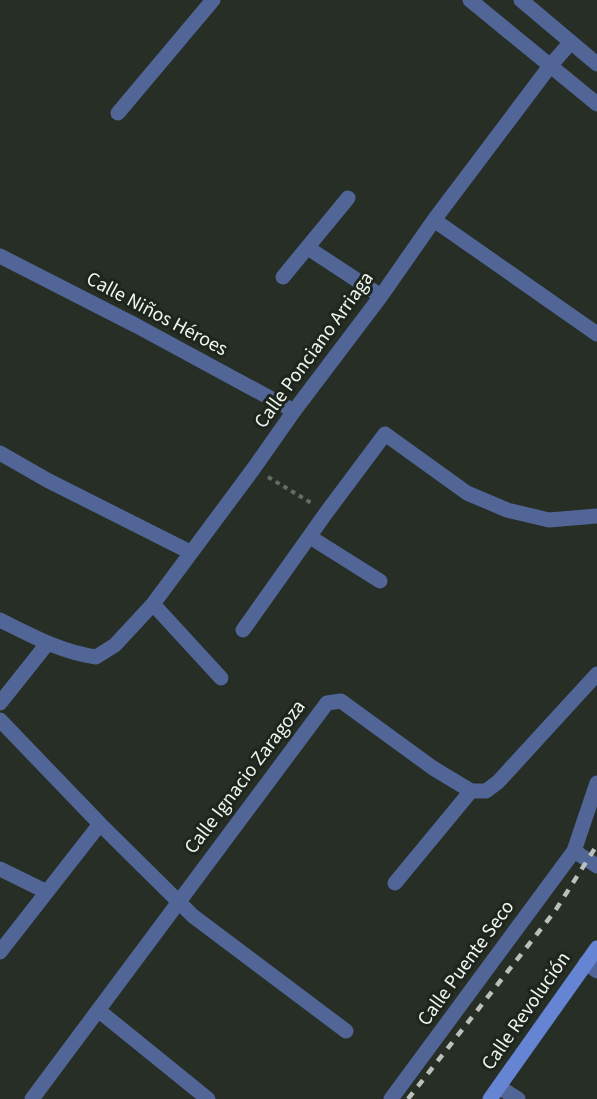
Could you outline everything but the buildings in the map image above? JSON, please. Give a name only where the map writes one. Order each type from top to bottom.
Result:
[{"type":"street","points":[[118,113],[213,0]]},
{"type":"street","points":[[470,0],[597,104]]},
{"type":"street","points":[[520,0],[597,64]]},
{"type":"street","name":"Calle Ponciano Arriaga","points":[[47,644],[75,654],[96,657],[115,645],[153,604],[381,296],[434,220],[550,66],[571,42]]},
{"type":"street","points":[[283,276],[348,198]]},
{"type":"street","points":[[434,220],[597,334]]},
{"type":"street","points":[[308,248],[381,296]]},
{"type":"street","name":"Calle Niños Héroes","points":[[0,256],[137,326],[294,411]]},
{"type":"street","points":[[243,630],[385,434],[467,494],[507,510],[549,520],[597,516]]},
{"type":"street","points":[[0,453],[47,480],[190,552]]},
{"type":"street","points":[[310,537],[380,581]]},
{"type":"street","points":[[153,604],[221,678]]},
{"type":"street","points":[[0,620],[47,644],[0,703]]},
{"type":"street","points":[[395,883],[471,791],[486,791],[498,782],[597,674]]},
{"type":"street","name":"Calle Ignacio Zaragoza","points":[[32,1099],[327,703],[341,701],[433,768],[471,791]]},
{"type":"street","points":[[0,720],[193,916],[346,1031]]},
{"type":"street","name":"Calle Puente Seco","points":[[392,1099],[574,851],[597,783]]},
{"type":"street","points":[[0,952],[100,824]]},
{"type":"street","points":[[574,851],[597,866]]},
{"type":"street","points":[[0,869],[46,892]]},
{"type":"street","name":"Calle Revolución","points":[[495,1093],[591,967],[597,948]]},
{"type":"street","points":[[98,1010],[208,1099]]},
{"type":"street","points":[[495,1093],[518,1099]]},
{"type":"path","points":[[254,468],[326,513]]},
{"type":"railway","points":[[408,1099],[555,911],[597,845]]}]
